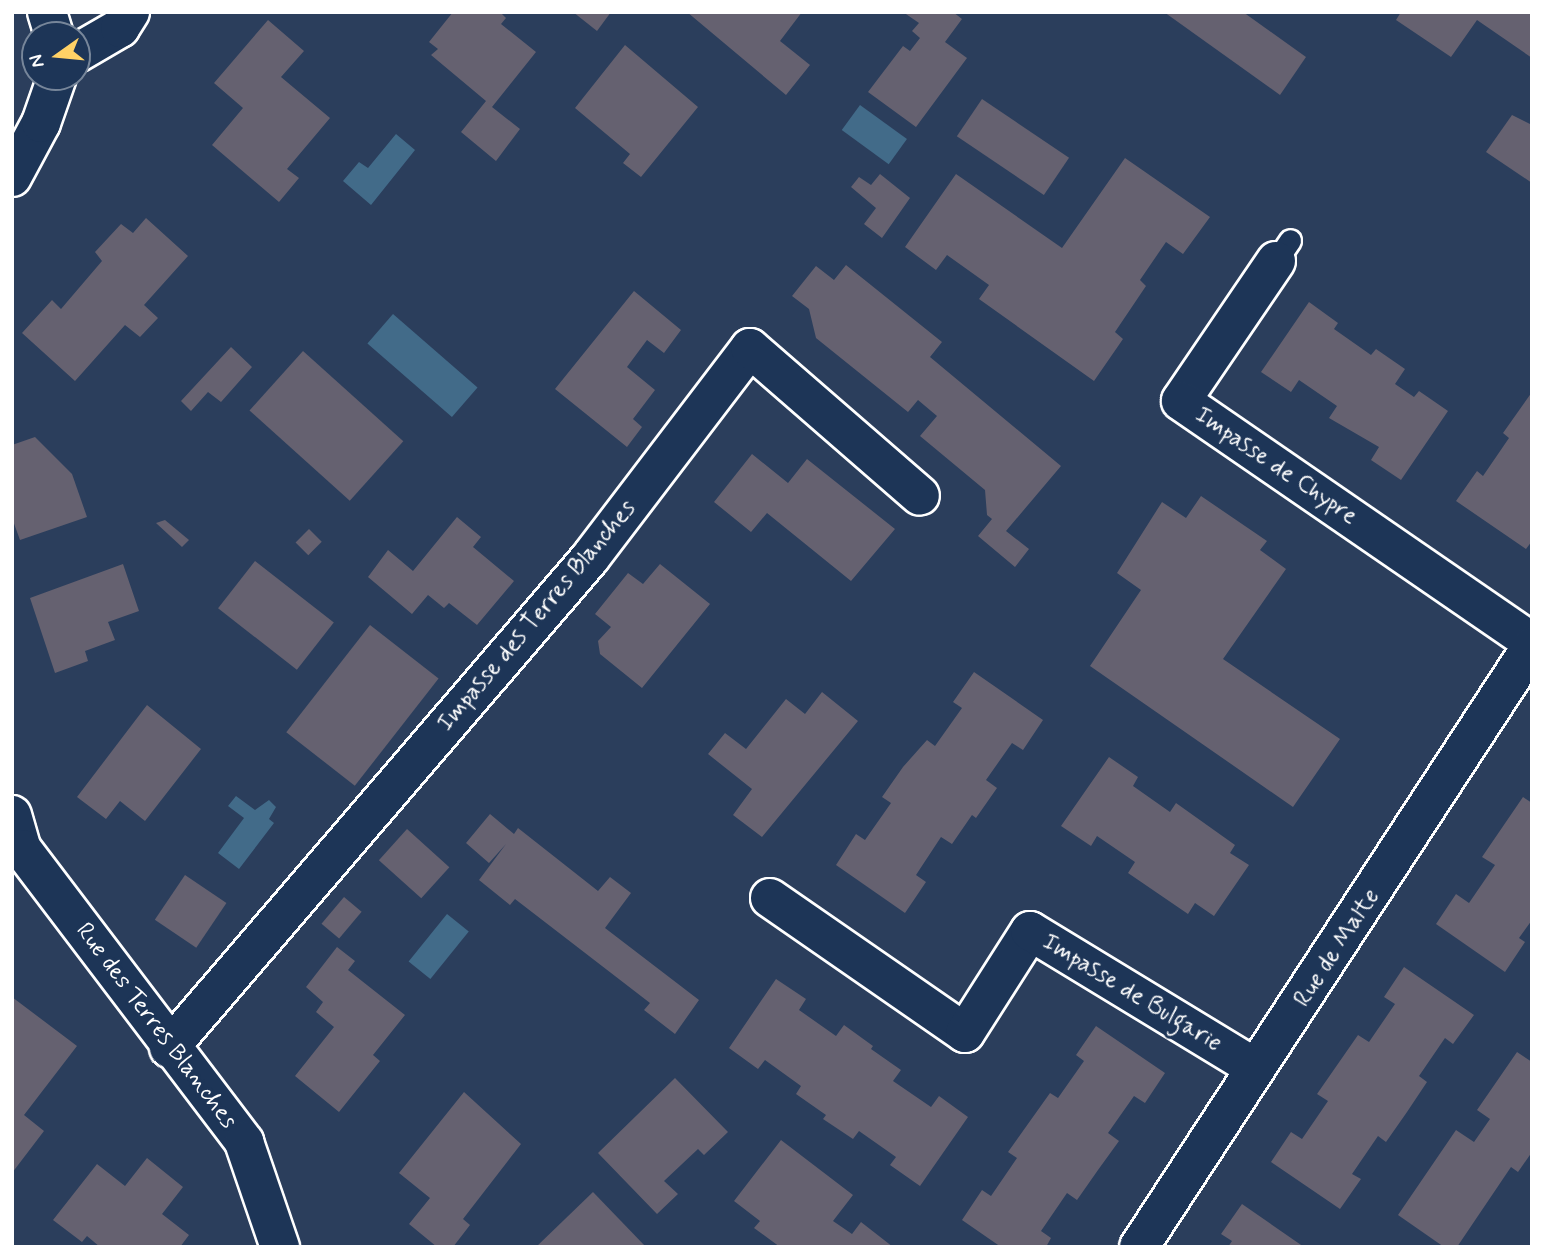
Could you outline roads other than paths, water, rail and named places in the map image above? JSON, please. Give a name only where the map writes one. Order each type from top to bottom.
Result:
[{"type":"street","points":[[91,45],[120,28],[130,12]]},
{"type":"street","points":[[12,177],[41,123],[52,91]]},
{"type":"street","name":"Impasse de Chypre","points":[[1283,251],[1181,401],[1532,644]]},
{"type":"street","name":"Impasse des Terres Blanches","points":[[169,1048],[590,558],[750,348],[920,496]]},
{"type":"street","name":"Rue de Malte","points":[[1139,1247],[1254,1067],[1297,1011],[1532,644]]},
{"type":"street","name":"Rue des Terres Blanches","points":[[16,841],[169,1048],[244,1142],[281,1247]]},
{"type":"street","name":"Impasse de Bulgarie","points":[[770,898],[965,1033],[1030,931],[1254,1067]]},
{"type":"water","points":[[860,105],[907,139],[889,164],[842,130]]},
{"type":"water","points":[[396,134],[415,150],[371,205],[343,181],[359,162],[368,168]]},
{"type":"water","points":[[393,314],[478,387],[452,417],[367,343]]},
{"type":"water","points":[[236,796],[255,810],[269,800],[276,807],[269,819],[274,823],[239,869],[218,853],[244,818],[228,806]]},
{"type":"water","points":[[447,914],[469,932],[430,979],[409,961]]}]
